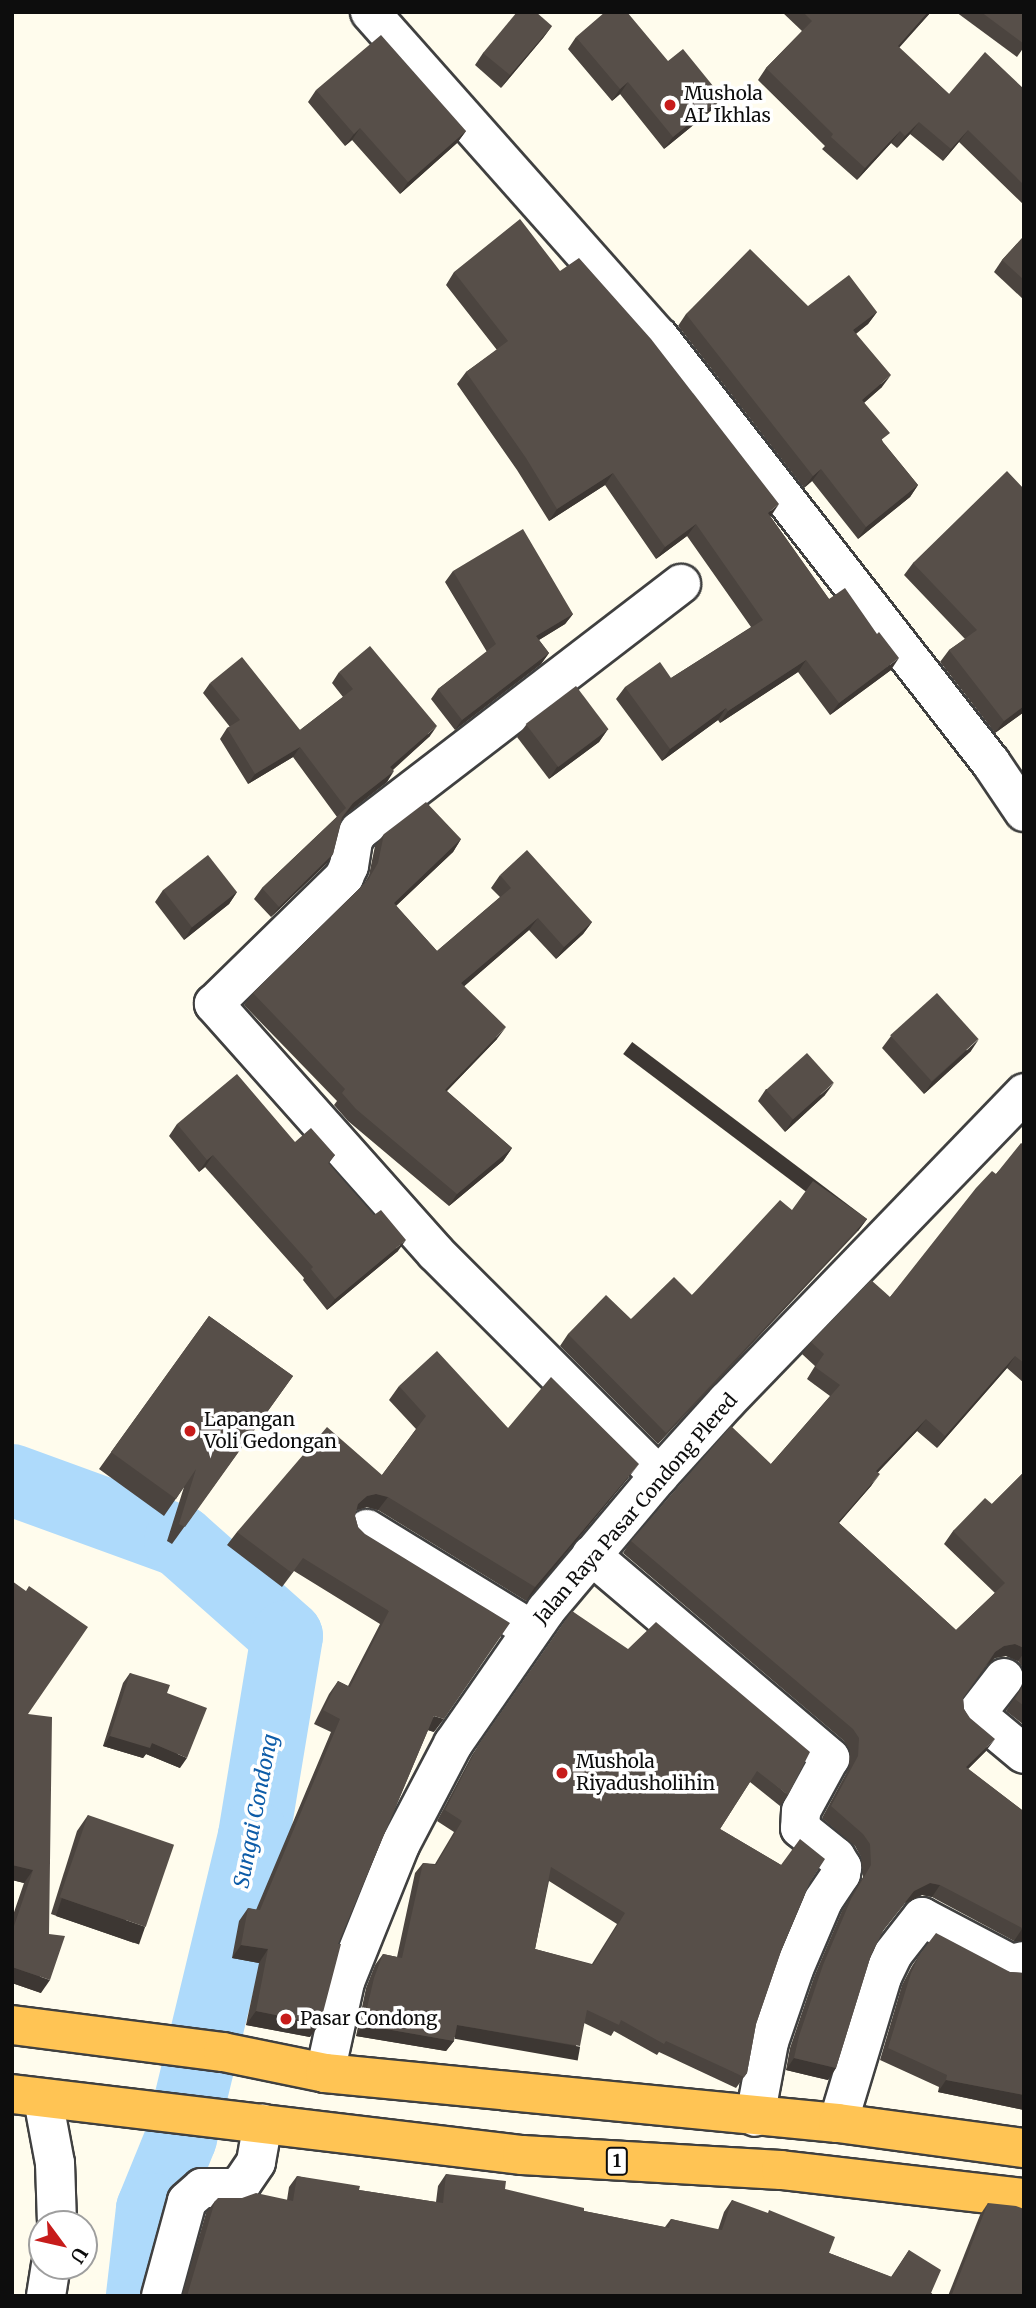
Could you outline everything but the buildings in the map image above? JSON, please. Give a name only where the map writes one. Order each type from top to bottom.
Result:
[{"type":"highway","points":[[12,2025],[223,2052],[325,2073],[838,2123],[1024,2148]]},
{"type":"highway","name":"1","points":[[35,2097],[522,2155],[781,2170],[1024,2198]]},
{"type":"highway","points":[[769,2118],[781,2170]]},
{"type":"street","points":[[370,12],[659,337],[991,763],[1024,812]]},
{"type":"street","points":[[659,1476],[436,1253],[214,1004],[344,877],[349,866],[353,840],[359,831],[681,584]]},
{"type":"street","name":"Jalan Raya Pasar Condong Plered","points":[[325,2073],[345,1982],[400,1845],[453,1744],[532,1630],[591,1555],[659,1476],[1024,1093]]},
{"type":"street","points":[[367,1529],[532,1630]]},
{"type":"street","points":[[591,1555],[830,1758],[799,1820],[800,1828],[836,1857],[842,1867],[841,1874],[823,1900],[794,1969],[769,2042],[769,2118]]},
{"type":"street","points":[[1004,1678],[976,1714],[1024,1754]]},
{"type":"street","points":[[838,2123],[882,1977],[893,1954],[922,1917],[1011,1964],[1024,1961]]},
{"type":"street","points":[[35,2097],[55,2163],[57,2210]]},
{"type":"street","points":[[161,2296],[187,2201],[202,2188],[233,2188],[242,2183],[256,2162],[263,2124]]},
{"type":"waterway","name":"Sungai Condong","points":[[12,1480],[180,1541],[287,1636],[254,1836],[181,2138],[152,2209],[142,2296]]},
{"type":"place","name":"Mushola AL Ikhlas","points":[[670,105]]},
{"type":"place","name":"Lapangan Voli Gedongan","points":[[190,1431]]},
{"type":"place","name":"Mushola Riyadusholihin","points":[[562,1773]]},
{"type":"place","name":"Pasar Condong","points":[[286,2019]]}]
